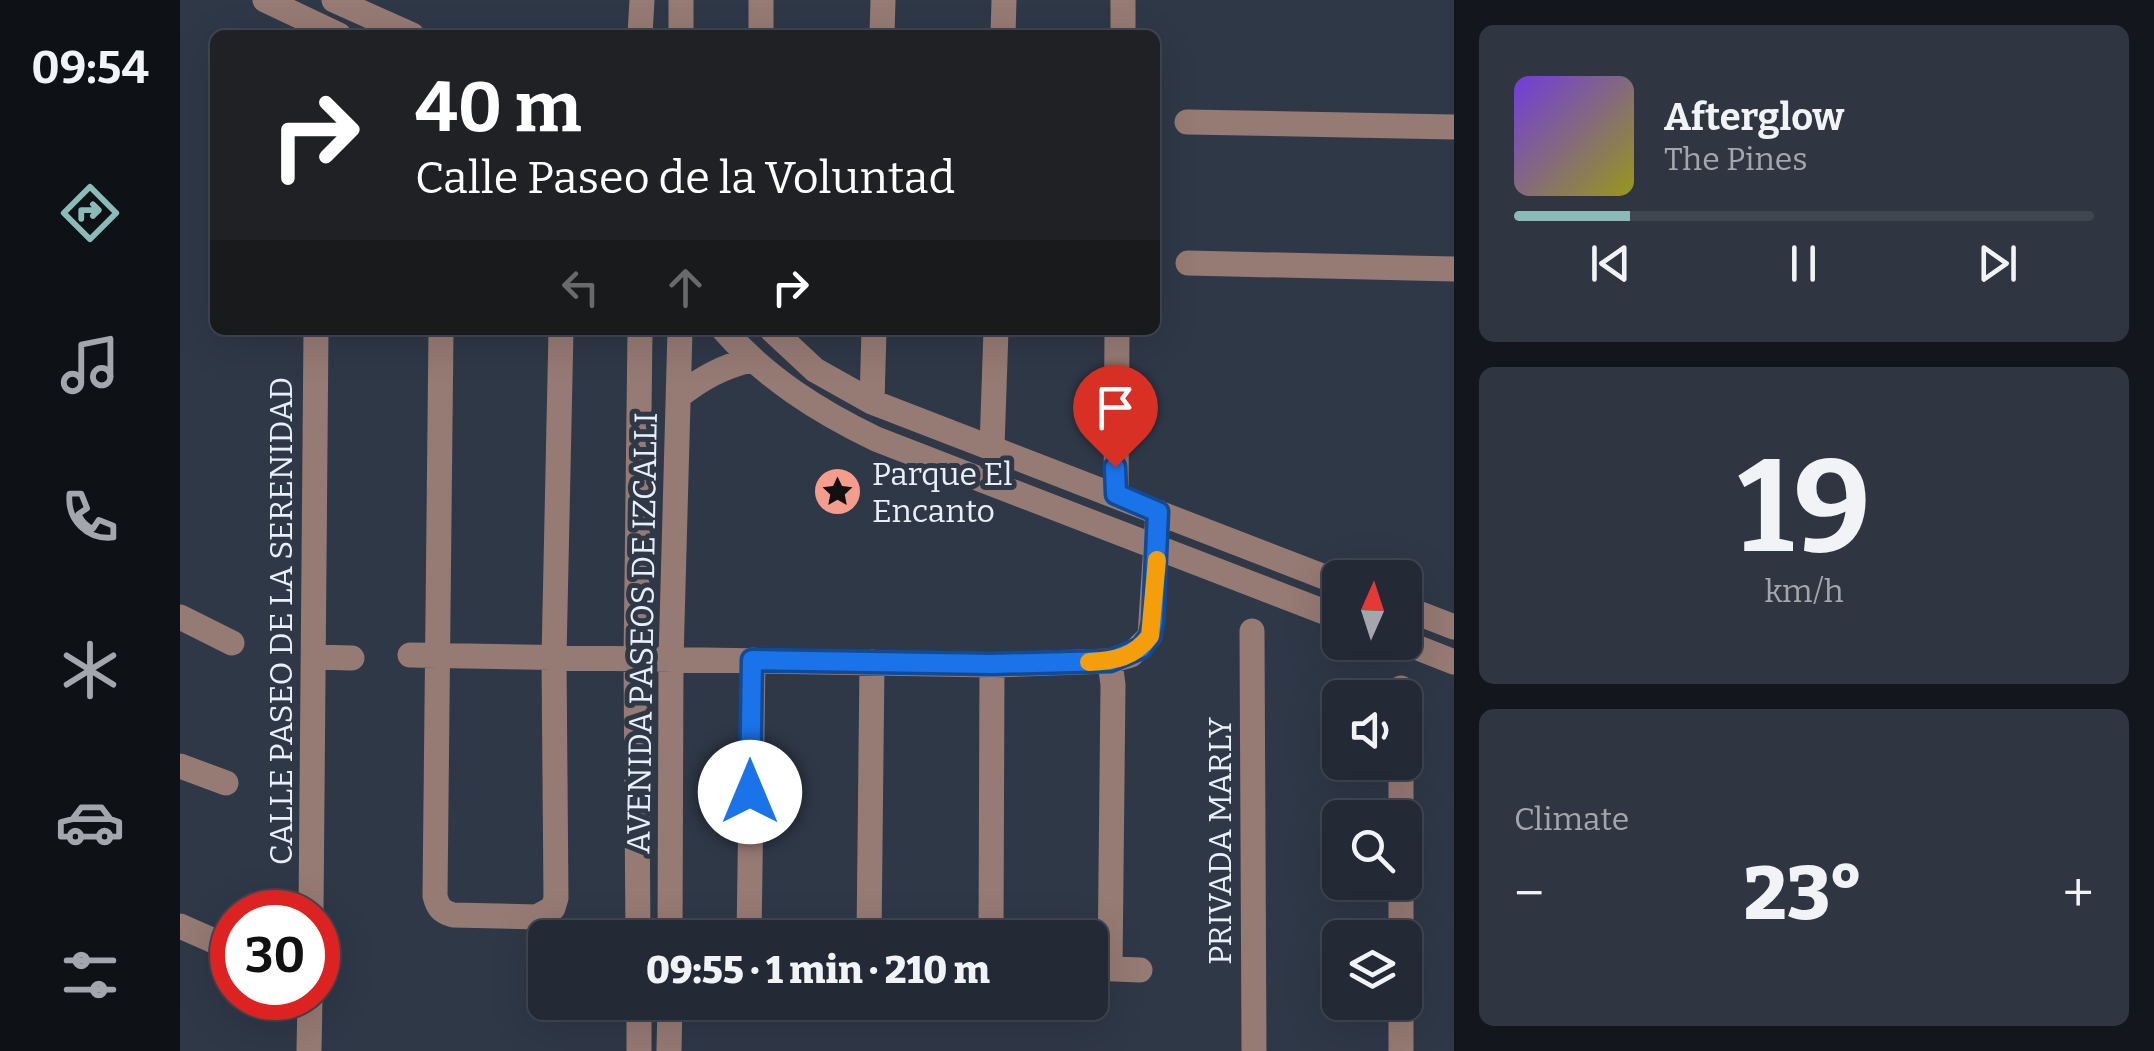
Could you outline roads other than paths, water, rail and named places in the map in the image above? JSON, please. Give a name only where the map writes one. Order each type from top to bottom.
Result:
[{"type":"street","points":[[265,0],[322,30]]},
{"type":"street","points":[[326,30],[330,0],[400,30]]},
{"type":"street","points":[[640,30],[642,0]]},
{"type":"street","points":[[681,0],[681,30]]},
{"type":"street","points":[[761,30],[762,0]]},
{"type":"street","points":[[882,0],[882,30]]},
{"type":"street","points":[[1004,0],[1004,30]]},
{"type":"street","points":[[1123,0],[1123,30]]},
{"type":"street","points":[[1187,122],[1454,127]]},
{"type":"street","points":[[1188,262],[1454,269]]},
{"type":"street","name":"CALLE PASEO DE LA SERENIDAD","points":[[311,890],[316,335]]},
{"type":"street","points":[[441,335],[423,655],[435,896],[444,913],[454,916],[537,916],[553,908],[561,335]]},
{"type":"street","name":"AVENIDA PASEOS DE IZCALLI","points":[[638,920],[640,335]]},
{"type":"street","name":"AVENIDA PASEOS DE IZCALLI","points":[[670,920],[680,335]]},
{"type":"street","points":[[728,335],[750,360],[838,421],[876,439],[1322,611]]},
{"type":"street","points":[[778,335],[816,370],[872,402],[1322,575]]},
{"type":"street","points":[[872,402],[874,335]]},
{"type":"street","points":[[992,447],[996,335]]},
{"type":"street","points":[[1116,494],[1118,335]]},
{"type":"street","points":[[679,396],[700,379],[750,360]]},
{"type":"street","points":[[423,655],[992,664],[1110,661],[1130,654],[1150,636],[1158,512]]},
{"type":"street","points":[[1422,615],[1454,627]]},
{"type":"street","points":[[180,617],[232,643]]},
{"type":"street","name":"PRIVADA MARLY","points":[[1252,632],[1254,1051]]},
{"type":"street","points":[[1422,649],[1454,662]]},
{"type":"street","points":[[315,656],[352,658]]},
{"type":"street","points":[[749,920],[752,660]]},
{"type":"street","points":[[1102,920],[1113,685],[1110,661]]},
{"type":"street","points":[[869,920],[872,662]]},
{"type":"street","points":[[990,920],[992,664]]},
{"type":"street","points":[[180,766],[226,783]]},
{"type":"street","points":[[180,926],[210,938]]},
{"type":"street","points":[[1108,968],[1140,970]]},
{"type":"street","points":[[309,1051],[310,1020]]},
{"type":"street","points":[[638,1020],[639,1051]]},
{"type":"street","points":[[670,1020],[670,1051]]},
{"type":"street","points":[[1401,1020],[1401,1051]]},
{"type":"place","name":"Parque El Encanto","points":[[837,492]]}]
